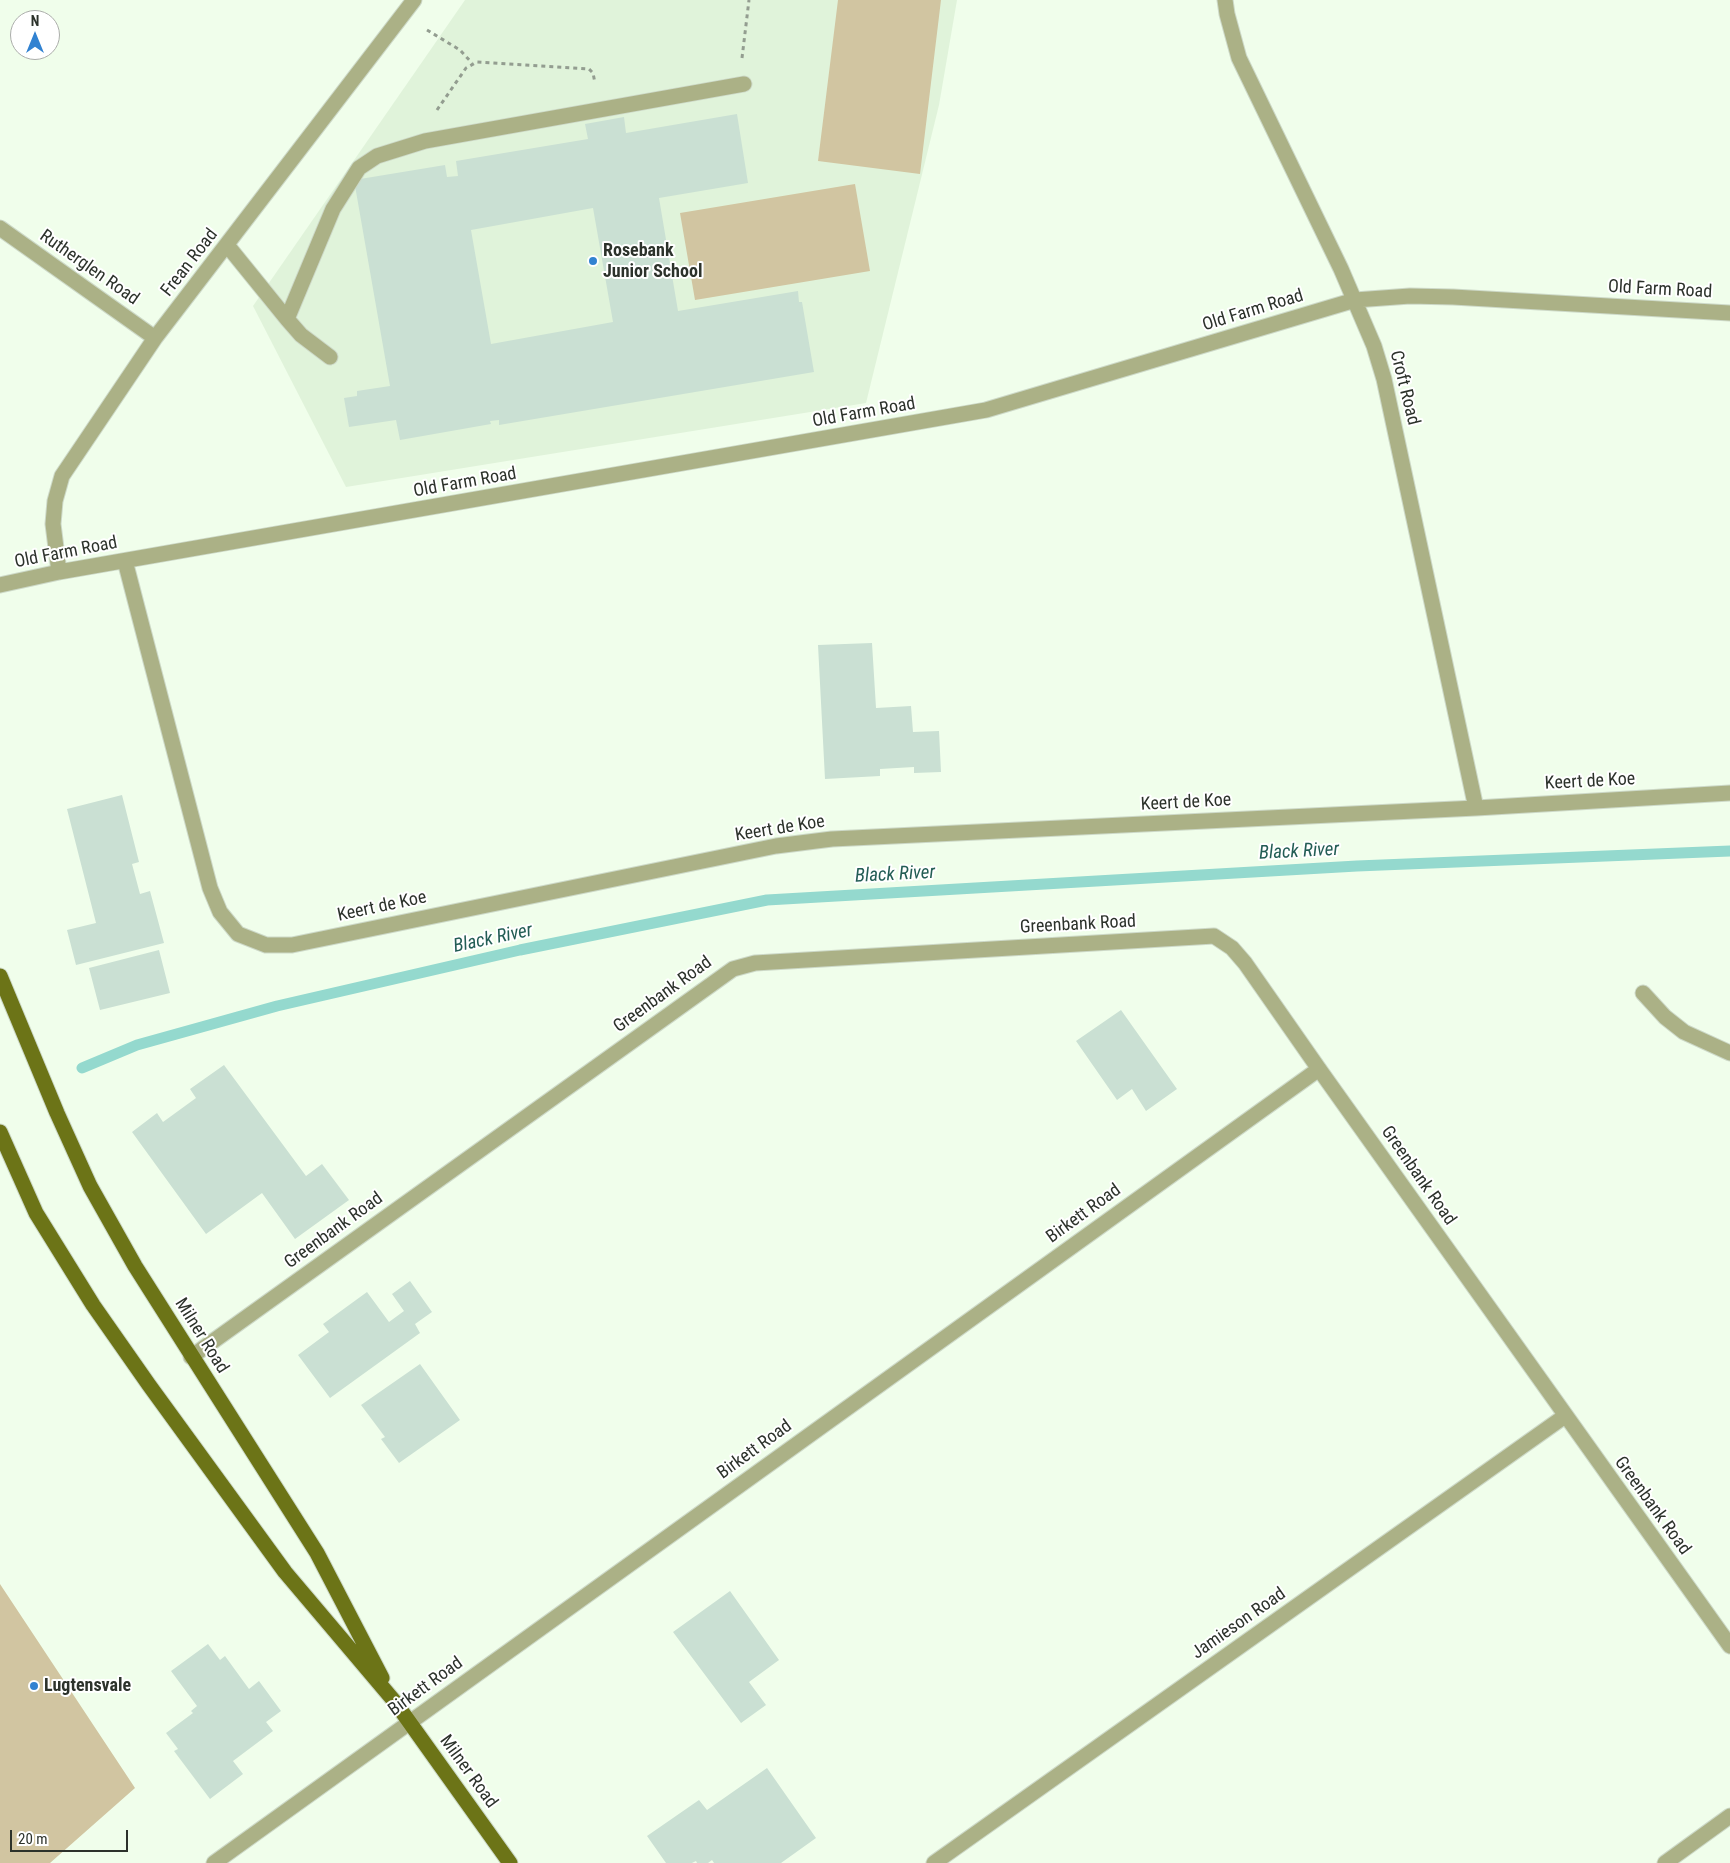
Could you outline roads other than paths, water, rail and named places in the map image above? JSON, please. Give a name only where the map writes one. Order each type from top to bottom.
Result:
[{"type":"main road","name":"Milner Road","points":[[0,976],[56,1113],[90,1186],[135,1266],[191,1357],[317,1553],[395,1702]]},
{"type":"main road","name":"Milner Road","points":[[0,1132],[36,1213],[93,1305],[285,1572],[395,1702],[510,1863]]},
{"type":"street","name":"Frean Road","points":[[59,572],[53,524],[55,502],[62,476],[156,338],[414,0]]},
{"type":"street","name":"Croft Road","points":[[1226,0],[1227,14],[1240,58],[1355,300],[1374,346],[1384,379],[1476,808]]},
{"type":"street","points":[[287,319],[333,210],[359,168],[377,156],[425,141],[742,85]]},
{"type":"street","name":"Rutherglen Road","points":[[0,228],[156,338]]},
{"type":"street","points":[[227,245],[301,335],[330,357]]},
{"type":"street","name":"Old Farm Road","points":[[0,585],[59,572],[986,410],[1355,300],[1410,296],[1453,297],[1730,313]]},
{"type":"street","name":"Keert de Koe","points":[[125,561],[210,888],[220,912],[238,934],[266,945],[292,945],[776,846],[832,839],[1476,808],[1730,793]]},
{"type":"street","name":"Greenbank Road","points":[[191,1357],[733,969],[755,963],[1214,936],[1232,948],[1245,963],[1730,1646]]},
{"type":"street","points":[[1643,993],[1666,1017],[1684,1032],[1730,1053]]},
{"type":"street","name":"Birkett Road","points":[[214,1863],[1319,1069]]},
{"type":"street","name":"Jamieson Road","points":[[934,1863],[1565,1416]]},
{"type":"street","points":[[1665,1863],[1730,1816]]},
{"type":"waterway","name":"Black River","points":[[82,1068],[137,1045],[277,1006],[520,950],[767,900],[1357,866],[1730,851]]},
{"type":"place","name":"Rosebank Junior School","points":[[593,261]]},
{"type":"place","name":"Lugtensvale","points":[[34,1686]]}]
